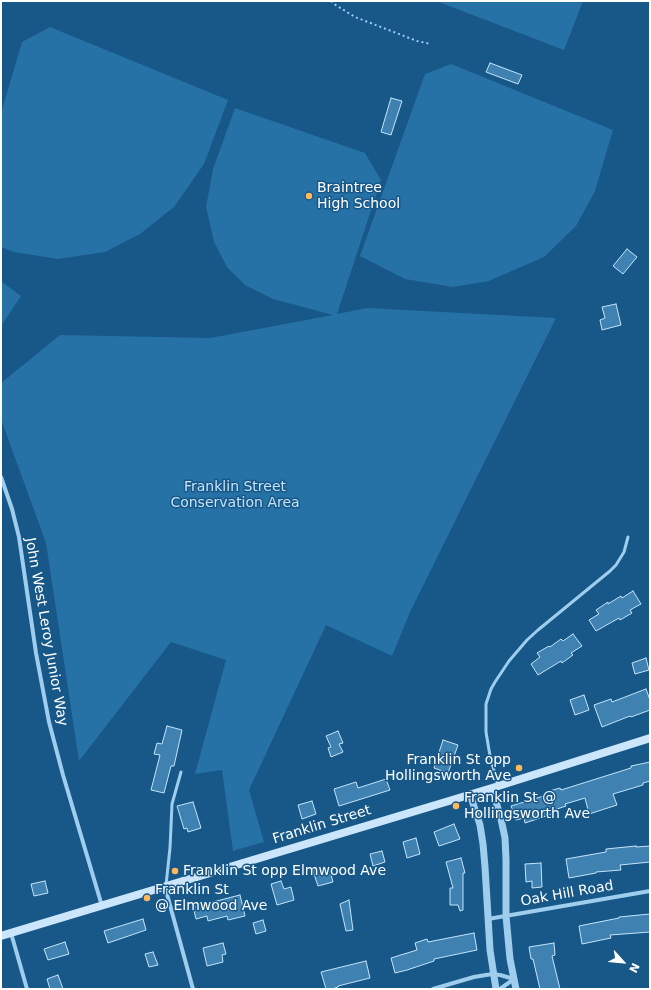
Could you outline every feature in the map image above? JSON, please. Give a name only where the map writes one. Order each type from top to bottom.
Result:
[{"type":"main road","name":"Franklin Street","points":[[1,936],[650,738]]},
{"type":"street","name":"John West Leroy Junior Way","points":[[1,477],[12,509],[19,537],[36,653],[49,722],[63,775],[102,906]]},
{"type":"street","points":[[495,786],[505,838],[506,916],[510,959],[516,989]]},
{"type":"street","points":[[470,794],[480,825],[483,844],[486,867],[490,950],[496,989]]},
{"type":"street","points":[[165,887],[192,989]]},
{"type":"street","name":"Oak Hill Road","points":[[488,918],[650,891]]},
{"type":"street","points":[[11,933],[26,989]]},
{"type":"street","points":[[433,989],[480,976],[493,974],[514,979]]},
{"type":"street","points":[[500,989],[514,979]]},
{"type":"lane","points":[[495,786],[486,732],[486,704],[491,689],[508,661],[527,640],[616,565],[624,552],[628,537]]},
{"type":"lane","points":[[165,887],[168,870],[172,804],[181,772]]},
{"type":"path","points":[[331,1],[355,17],[417,41],[431,44]]},
{"type":"green space","points":[[436,1],[583,1],[564,50]]},
{"type":"green space","points":[[50,27],[228,100],[204,164],[174,207],[140,234],[105,252],[58,259],[14,252],[1,247],[1,113],[22,42]]},
{"type":"green space","points":[[451,64],[613,130],[595,191],[576,226],[544,257],[489,281],[453,287],[405,279],[360,256],[425,74]]},
{"type":"green space","name":"Franklin Street Conservation Area","points":[[235,108],[365,153],[381,180],[337,314],[367,308],[556,318],[411,610],[392,656],[326,625],[249,790],[264,842],[233,851],[222,770],[195,774],[226,660],[171,642],[79,761],[46,543],[1,419],[1,383],[60,335],[210,338],[333,315],[273,299],[245,285],[227,267],[214,242],[206,207],[213,169]]},
{"type":"green space","points":[[1,281],[21,296],[1,326]]},
{"type":"building","points":[[490,63],[522,75],[518,84],[486,72]]},
{"type":"building","points":[[391,98],[402,101],[391,135],[381,132]]},
{"type":"building","points":[[627,249],[637,257],[623,274],[613,266]]},
{"type":"building","points":[[616,304],[621,325],[602,330],[600,320],[605,318],[602,307]]},
{"type":"building","points":[[633,591],[641,604],[630,610],[632,613],[620,620],[619,618],[596,631],[589,620],[599,614],[596,610],[608,602],[608,604]]},
{"type":"building","points":[[573,634],[582,646],[571,653],[573,655],[562,663],[561,661],[538,675],[531,664],[540,657],[537,653],[549,646],[550,647],[561,639],[563,641]]},
{"type":"building","points":[[646,658],[649,670],[635,674],[632,663]]},
{"type":"building","points":[[646,689],[650,700],[650,710],[602,727],[594,705],[611,699],[612,702]]},
{"type":"building","points":[[584,695],[589,710],[575,715],[570,700]]},
{"type":"building","points":[[167,726],[182,730],[174,766],[171,766],[164,793],[151,790],[160,755],[154,754],[157,743],[162,744]]},
{"type":"building","points":[[338,731],[343,743],[339,744],[343,752],[331,757],[328,748],[331,747],[326,736]]},
{"type":"building","points":[[443,740],[458,745],[448,773],[434,768]]},
{"type":"building","points":[[650,762],[650,781],[643,783],[643,785],[613,794],[617,805],[589,814],[585,798],[565,804],[566,806],[551,811],[552,814],[525,823],[524,818],[516,820],[511,806],[547,795],[546,792],[560,788],[561,790],[631,768],[631,766]]},
{"type":"building","points":[[386,779],[390,790],[339,806],[334,789],[356,782],[358,788]]},
{"type":"building","points":[[312,801],[316,814],[302,819],[298,805]]},
{"type":"building","points":[[193,802],[201,828],[188,832],[187,828],[184,829],[177,806]]},
{"type":"building","points":[[454,824],[460,839],[439,846],[434,832]]},
{"type":"building","points":[[416,838],[420,854],[407,858],[403,842]]},
{"type":"building","points":[[650,846],[650,862],[620,865],[621,870],[596,872],[569,878],[566,859],[606,852],[606,849]]},
{"type":"building","points":[[382,851],[385,862],[373,866],[370,854]]},
{"type":"building","points":[[461,858],[465,873],[463,873],[463,910],[460,911],[458,905],[450,905],[450,888],[453,888],[446,862]]},
{"type":"building","points":[[541,863],[542,887],[532,888],[532,881],[526,882],[525,864]]},
{"type":"building","points":[[329,867],[333,882],[318,886],[313,871]]},
{"type":"building","points":[[45,881],[48,893],[34,896],[31,884]]},
{"type":"building","points":[[281,881],[284,889],[291,887],[294,900],[277,905],[271,884]]},
{"type":"building","points":[[240,895],[245,916],[228,920],[227,916],[208,921],[207,916],[196,919],[193,907]]},
{"type":"building","points":[[349,900],[353,930],[346,931],[340,904]]},
{"type":"building","points":[[650,914],[650,932],[610,935],[611,938],[582,944],[579,926],[619,917]]},
{"type":"building","points":[[143,919],[146,930],[108,943],[104,931]]},
{"type":"building","points":[[263,920],[266,931],[256,934],[253,923]]},
{"type":"building","points":[[474,933],[477,950],[434,959],[434,961],[395,973],[391,958],[417,950],[415,943],[427,939],[428,942]]},
{"type":"building","points":[[65,942],[69,954],[48,960],[44,949]]},
{"type":"building","points":[[223,943],[226,954],[222,955],[223,962],[207,966],[203,948]]},
{"type":"building","points":[[554,943],[555,955],[552,956],[560,989],[540,989],[529,947]]},
{"type":"building","points":[[153,952],[158,965],[149,967],[145,954]]},
{"type":"building","points":[[366,961],[370,978],[338,986],[332,989],[326,989],[321,972]]},
{"type":"building","points":[[58,975],[63,989],[50,989],[47,979]]},
{"type":"place","name":"Braintree High School","points":[[309,196]]},
{"type":"place","name":"Franklin St opp Hollingsworth Ave","points":[[519,768]]},
{"type":"place","name":"Franklin St @ Hollingsworth Ave","points":[[456,806]]},
{"type":"place","name":"Franklin St opp Elmwood Ave","points":[[175,871]]},
{"type":"place","name":"Franklin St @ Elmwood Ave","points":[[147,898]]}]
